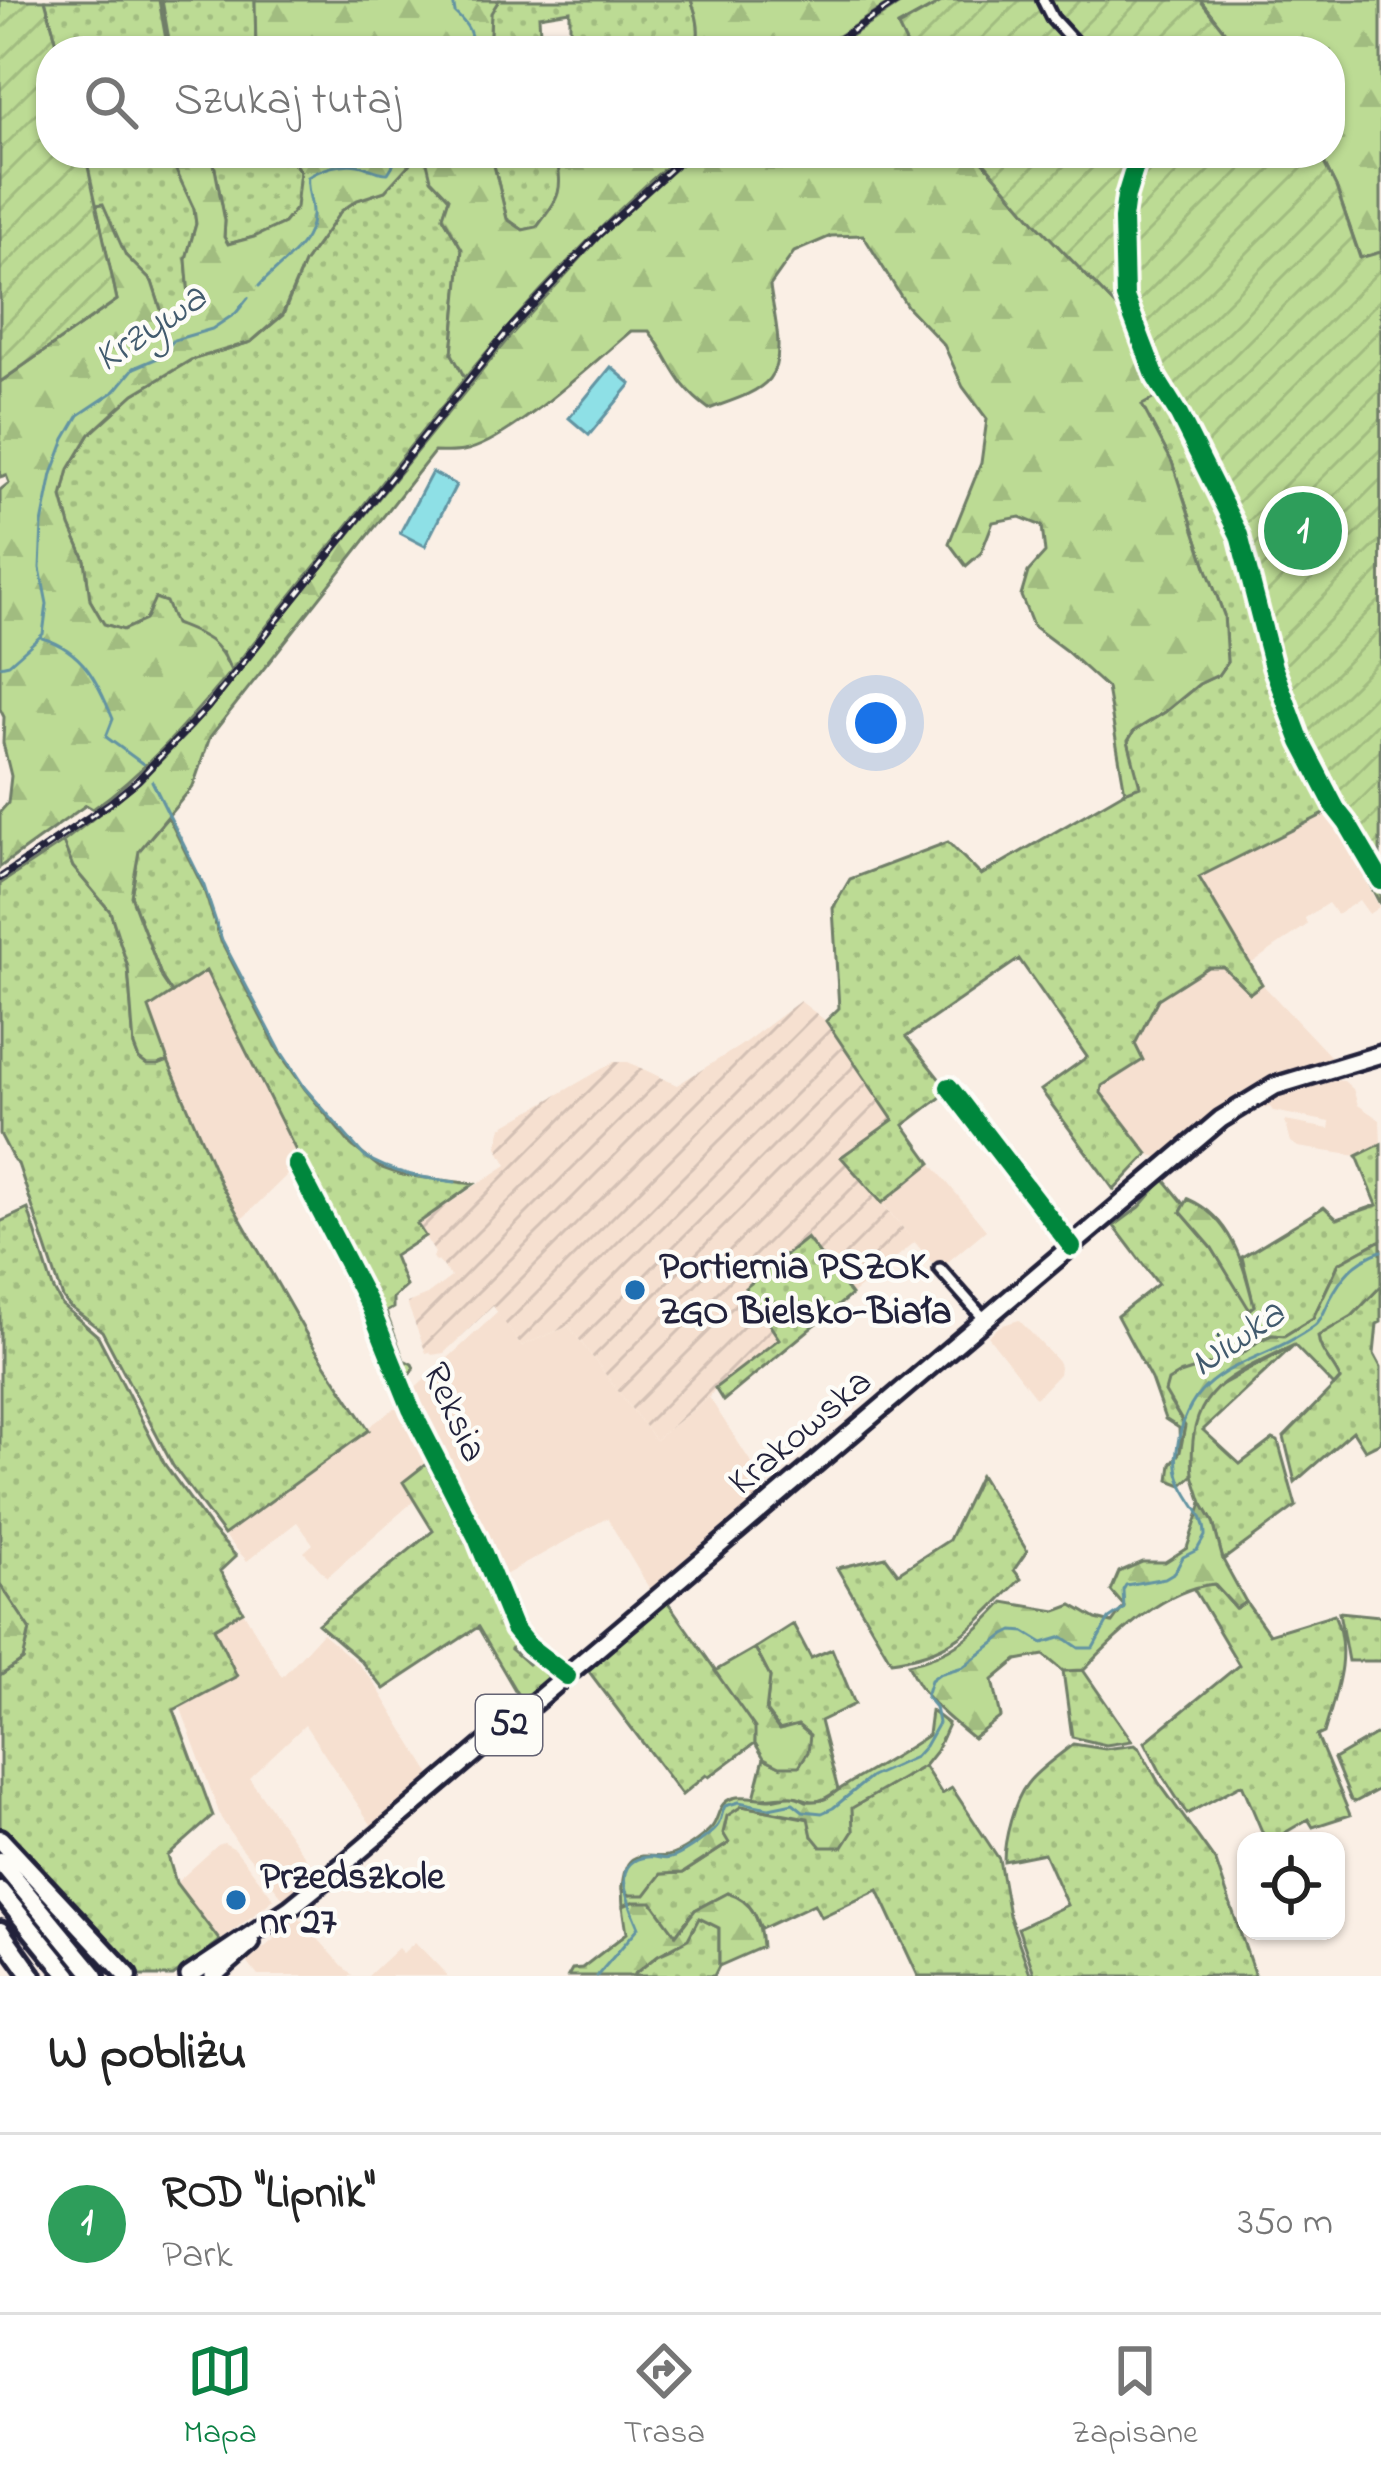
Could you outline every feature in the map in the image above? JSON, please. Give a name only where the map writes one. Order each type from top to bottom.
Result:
[{"type":"highway","points":[[0,1839],[128,1976]]},
{"type":"highway","points":[[0,1861],[95,1976]]},
{"type":"highway","points":[[0,1891],[69,1976]]},
{"type":"highway","points":[[0,1931],[32,1976]]},
{"type":"main road","name":"Krakowska","points":[[213,1976],[1237,1107],[1287,1081],[1381,1054]]},
{"type":"main road","name":"Krakowska","points":[[189,1976],[289,1909]]},
{"type":"street","points":[[1043,0],[1068,36]]},
{"type":"street","points":[[1134,168],[1123,219],[1125,297],[1147,359],[1239,535],[1273,667],[1301,742],[1381,881]]},
{"type":"street","points":[[950,1087],[1072,1247]]},
{"type":"street","name":"Reksia","points":[[296,1164],[370,1307],[514,1629],[567,1676]]},
{"type":"street","points":[[940,1269],[986,1321]]},
{"type":"shaded area","points":[[1330,811],[1379,907],[1369,914],[1359,900],[1337,915],[1328,903],[1305,918],[1307,925],[1249,965],[1199,877]]},
{"type":"shaded area","points":[[1208,967],[1223,967],[1249,992],[1262,984],[1332,1058],[1274,1075],[1238,1094],[1164,1159],[1148,1154],[1101,1093],[1102,1085],[1143,1060],[1135,1044],[1158,999]]},
{"type":"shaded area","points":[[206,970],[300,1161],[241,1220],[160,1043],[149,1007]]},
{"type":"shaded area","points":[[800,1001],[826,1021],[893,1120],[842,1157],[915,1242],[851,1295],[806,1238],[780,1339],[655,1440],[569,1326],[521,1346],[493,1306],[444,1353],[426,1353],[407,1303],[451,1277],[435,1262],[435,1253],[417,1224],[507,1165],[497,1147],[502,1127],[614,1062],[628,1062],[677,1085]]},
{"type":"shaded area","points":[[1331,1075],[1353,1089],[1358,1105],[1380,1120],[1381,1144],[1357,1156],[1298,1147],[1291,1142],[1285,1121],[1329,1129],[1330,1122],[1270,1107],[1248,1111],[1289,1089]]},
{"type":"shaded area","points":[[931,1163],[986,1230],[938,1270],[882,1203]]},
{"type":"shaded area","points":[[498,1312],[521,1346],[569,1326],[655,1440],[709,1397],[763,1481],[759,1496],[652,1593],[607,1518],[505,1575],[496,1573],[409,1394]]},
{"type":"shaded area","points":[[1019,1320],[1059,1363],[1059,1374],[1036,1398],[988,1336]]},
{"type":"shaded area","points":[[404,1401],[432,1460],[404,1481],[415,1500],[327,1577],[304,1552],[313,1544],[297,1522],[247,1561],[224,1535]]},
{"type":"shaded area","points":[[243,1611],[282,1677],[322,1633],[357,1663],[433,1778],[374,1829],[305,1725],[249,1778],[318,1875],[284,1899],[221,1818],[180,1706],[237,1676],[214,1627]]},
{"type":"shaded area","points":[[224,1843],[235,1849],[274,1899],[220,1941],[176,1883]]},
{"type":"shaded area","points":[[299,1918],[352,1976],[258,1976],[247,1962]]},
{"type":"shaded area","points":[[415,1942],[448,1976],[368,1976],[398,1948],[403,1953]]},
{"type":"green space","points":[[0,0],[45,0],[55,36],[36,36],[36,168],[88,168],[117,300],[0,382]]},
{"type":"green space","points":[[45,0],[159,0],[165,36],[55,36]]},
{"type":"green space","points":[[162,0],[255,0],[256,36],[168,36]]},
{"type":"green space","points":[[255,0],[499,0],[491,13],[490,36],[256,36]]},
{"type":"green space","points":[[499,0],[691,0],[698,36],[570,36],[570,11],[539,16],[540,36],[490,36],[491,12]]},
{"type":"green space","points":[[691,0],[894,0],[838,36],[698,36]]},
{"type":"green space","points":[[906,0],[945,0],[898,26],[903,36],[851,36]]},
{"type":"green space","points":[[945,0],[1200,0],[1228,36],[902,36],[898,27]]},
{"type":"green space","points":[[1200,0],[1381,0],[1381,252],[1361,259],[1326,168],[1345,168],[1345,36],[1228,36]]},
{"type":"green space","points":[[175,168],[194,208],[196,224],[186,259],[190,309],[178,317],[163,316],[152,282],[126,256],[97,206],[117,300],[0,382],[0,314],[89,171]]},
{"type":"green space","points":[[175,168],[215,168],[228,244],[284,223],[296,208],[298,168],[406,168],[385,191],[341,211],[304,263],[282,315],[251,342],[191,360],[134,394],[90,434],[69,469],[62,497],[85,560],[90,600],[104,624],[123,630],[145,620],[155,598],[166,602],[175,624],[209,640],[231,671],[131,778],[93,809],[86,805],[0,867],[0,812],[8,803],[11,776],[0,709],[0,490],[9,483],[6,475],[0,477],[0,382],[117,300],[96,205],[103,204],[126,256],[152,282],[163,316],[178,317],[190,309],[186,259],[196,224]]},
{"type":"green space","points":[[215,168],[300,171],[297,208],[284,223],[228,244]]},
{"type":"green space","points":[[405,168],[429,168],[432,179],[449,198],[443,217],[462,249],[452,354],[465,378],[231,671],[223,653],[145,620],[123,630],[104,624],[90,600],[85,560],[62,497],[69,469],[90,434],[134,394],[191,360],[251,342],[283,315],[304,263],[341,211],[385,191]]},
{"type":"green space","points":[[428,168],[495,168],[507,219],[523,230],[537,227],[555,200],[557,168],[665,168],[569,261],[465,378],[452,354],[462,249],[443,216],[449,198],[431,179]]},
{"type":"green space","points":[[495,168],[558,168],[558,193],[537,227],[523,230],[507,219]]},
{"type":"green space","points":[[676,168],[989,168],[1131,322],[1160,395],[1142,405],[1172,462],[1224,615],[1227,662],[1218,675],[1134,731],[1128,741],[1140,786],[1125,792],[1107,688],[1033,626],[1021,596],[1028,572],[1045,553],[1042,526],[1020,517],[993,522],[981,553],[966,566],[949,543],[981,463],[987,419],[963,387],[944,345],[907,306],[863,235],[831,236],[794,252],[770,286],[777,359],[769,379],[749,393],[709,409],[681,382],[649,331],[631,331],[503,434],[463,451],[434,452],[210,737],[193,786],[139,851],[131,896],[172,993],[149,1008],[168,1061],[147,1065],[134,1046],[128,967],[110,911],[73,867],[63,842],[141,781],[193,727],[511,335],[601,236]]},
{"type":"green space","points":[[989,168],[1326,168],[1360,258],[1381,252],[1380,904],[1296,743],[1259,652],[1239,566],[1212,497],[1153,382],[1131,322]]},
{"type":"green space","points":[[1160,395],[1212,497],[1239,566],[1259,652],[1330,811],[1199,877],[1262,984],[1250,993],[1223,967],[1208,967],[1158,999],[1135,1044],[1143,1060],[1102,1086],[1101,1093],[1148,1154],[1114,1190],[1041,1090],[1087,1057],[1019,959],[906,1037],[949,1091],[904,1125],[931,1163],[882,1203],[841,1157],[893,1120],[826,1021],[839,1008],[833,908],[850,879],[948,842],[981,875],[1139,786],[1128,741],[1134,731],[1218,675],[1227,662],[1224,615],[1172,462],[1141,405]]},
{"type":"green space","points":[[168,817],[203,887],[221,941],[279,1052],[351,1145],[379,1167],[402,1175],[474,1184],[417,1224],[425,1236],[394,1256],[406,1286],[386,1312],[404,1360],[414,1368],[410,1376],[401,1375],[378,1315],[206,971],[172,993],[162,978],[131,896],[139,850]]},
{"type":"green space","points":[[63,842],[73,867],[110,911],[128,967],[139,1059],[158,1065],[168,1061],[221,1185],[312,1344],[369,1430],[224,1535],[173,1466],[102,1331],[63,1298],[18,1164],[0,1134],[0,884]]},
{"type":"green space","points":[[1381,1144],[1381,1240],[1339,1263],[1313,1318],[1284,1336],[1272,1335],[1242,1354],[1203,1369],[1170,1402],[1185,1426],[1180,1452],[1179,1428],[1165,1419],[1151,1379],[1117,1316],[1158,1284],[1114,1226],[1140,1207],[1164,1179],[1185,1205],[1181,1212],[1212,1248],[1250,1309],[1254,1305],[1242,1257],[1324,1207],[1337,1219],[1377,1205],[1357,1156]]},
{"type":"green space","points":[[1188,1199],[1215,1218],[1233,1244],[1254,1306],[1249,1309],[1212,1248],[1181,1212]]},
{"type":"green space","points":[[28,1209],[62,1305],[98,1336],[165,1465],[236,1556],[220,1571],[243,1611],[214,1628],[237,1676],[174,1710],[213,1816],[168,1856],[176,1883],[220,1941],[173,1976],[139,1976],[0,1828],[0,1676],[23,1660],[30,1629],[0,1584],[0,1222]]},
{"type":"green space","points":[[807,1238],[851,1295],[723,1401],[715,1388],[779,1339],[745,1288]]},
{"type":"green space","points":[[1381,1240],[1381,1286],[1352,1316],[1318,1336],[1340,1379],[1334,1386],[1294,1345],[1248,1367],[1215,1390],[1204,1405],[1192,1446],[1193,1475],[1182,1485],[1169,1480],[1185,1426],[1165,1392],[1168,1381],[1242,1354],[1272,1335],[1284,1336],[1313,1318],[1339,1263]]},
{"type":"green space","points":[[1381,1286],[1381,1322],[1374,1354],[1381,1367],[1381,1442],[1365,1450],[1353,1431],[1295,1482],[1284,1437],[1340,1380],[1318,1335],[1352,1316]]},
{"type":"green space","points":[[1294,1345],[1203,1430],[1240,1464],[1273,1439],[1278,1441],[1296,1506],[1223,1560],[1193,1475],[1190,1440],[1198,1415],[1219,1386]]},
{"type":"green space","points":[[426,1464],[486,1581],[490,1580],[516,1641],[511,1649],[528,1664],[535,1658],[551,1673],[522,1702],[478,1627],[384,1689],[360,1660],[318,1624],[433,1531],[403,1482]]},
{"type":"green space","points":[[980,1475],[1027,1551],[1014,1570],[1021,1579],[950,1643],[891,1661],[837,1568],[886,1557],[898,1573],[949,1540]]},
{"type":"green space","points":[[1202,1503],[1213,1522],[1223,1560],[1246,1602],[1236,1608],[1214,1584],[1195,1588],[1142,1616],[1083,1670],[1063,1671],[1044,1655],[1017,1660],[993,1680],[1001,1717],[973,1738],[920,1687],[908,1664],[961,1642],[1004,1602],[1056,1611],[1072,1605],[1112,1623],[1124,1606],[1111,1591],[1119,1572],[1142,1562],[1165,1562],[1187,1548]]},
{"type":"green space","points":[[0,1584],[30,1629],[23,1660],[0,1676]]},
{"type":"green space","points":[[1214,1584],[1235,1608],[1246,1602],[1269,1634],[1334,1614],[1342,1644],[1340,1674],[1324,1733],[1317,1736],[1350,1815],[1313,1827],[1308,1819],[1286,1832],[1262,1832],[1242,1784],[1187,1814],[1145,1742],[1239,1665],[1192,1586]]},
{"type":"green space","points":[[667,1601],[756,1728],[755,1743],[682,1795],[587,1669]]},
{"type":"green space","points":[[1339,1612],[1381,1616],[1381,1661],[1348,1661]]},
{"type":"green space","points":[[793,1624],[811,1658],[832,1649],[855,1704],[820,1721],[838,1790],[815,1801],[795,1796],[754,1798],[764,1758],[780,1766],[780,1730],[766,1712],[770,1677],[755,1648]]},
{"type":"green space","points":[[755,1648],[770,1677],[766,1712],[779,1730],[798,1725],[810,1735],[808,1752],[799,1766],[780,1766],[764,1758],[755,1743],[755,1728],[715,1671]]},
{"type":"green space","points":[[1083,1670],[1132,1741],[1106,1745],[1072,1737],[1063,1671]]},
{"type":"green space","points":[[931,1711],[948,1724],[936,1751],[924,1766],[852,1808],[853,1831],[843,1847],[821,1847],[812,1836],[808,1818],[742,1806],[727,1816],[723,1833],[729,1843],[683,1873],[661,1874],[645,1895],[630,1895],[622,1889],[628,1863],[683,1849],[712,1827],[728,1800],[741,1796],[825,1799],[928,1735]]},
{"type":"green space","points":[[1380,1732],[1381,1788],[1355,1802],[1334,1759]]},
{"type":"green space","points":[[1073,1744],[1105,1749],[1135,1745],[1140,1749],[1216,1862],[1237,1923],[1237,1940],[1243,1940],[1255,1976],[1035,1976],[1018,1928],[1067,1905],[1044,1853],[1004,1861],[1014,1810],[1022,1791]]},
{"type":"green space","points":[[924,1766],[942,1794],[952,1788],[999,1859],[1009,1915],[1031,1976],[918,1976],[878,1890],[821,1917],[814,1904],[761,1929],[749,1906],[727,1893],[695,1910],[676,1935],[633,1902],[623,1906],[622,1889],[630,1895],[661,1874],[683,1873],[728,1844],[723,1833],[727,1815],[742,1806],[809,1819],[812,1836],[853,1831],[851,1808]]},
{"type":"green space","points":[[727,1893],[744,1901],[754,1913],[762,1947],[719,1966],[719,1928],[699,1918],[688,1939],[632,1976],[568,1976],[627,1933],[623,1906],[652,1902],[676,1935],[695,1910]]},
{"type":"green space","points":[[699,1918],[719,1928],[719,1966],[714,1976],[632,1976],[672,1949]]},
{"type":"water","points":[[611,367],[631,384],[589,435],[569,418]]},
{"type":"water","points":[[432,472],[456,485],[425,546],[400,533]]},
{"type":"waterway","name":"Krzywa","points":[[453,0],[455,13],[471,36]]},
{"type":"waterway","name":"Krzywa","points":[[259,286],[306,237],[312,216],[308,177],[329,168]]},
{"type":"waterway","name":"Krzywa","points":[[367,168],[388,173],[391,168]]},
{"type":"waterway","name":"Krzywa","points":[[0,666],[9,664],[43,634],[47,604],[40,568],[42,524],[52,474],[79,415],[115,391],[134,368],[160,357],[174,340],[212,329],[248,298]]},
{"type":"waterway","points":[[42,638],[79,659],[113,719],[106,737],[143,764]]},
{"type":"waterway","points":[[152,781],[204,886],[222,940],[305,1088],[364,1156],[397,1171],[455,1182]]},
{"type":"waterway","name":"Niwka","points":[[597,1976],[639,1927],[625,1886],[628,1867],[635,1860],[679,1855],[716,1827],[725,1806],[739,1802],[769,1808],[793,1803],[803,1811],[822,1813],[833,1808],[871,1777],[915,1757],[925,1746],[938,1723],[935,1707],[926,1696],[931,1680],[963,1667],[1013,1631],[1043,1643],[1063,1637],[1079,1648],[1093,1648],[1109,1619],[1124,1609],[1126,1585],[1175,1572],[1205,1536],[1177,1465],[1184,1421],[1195,1399],[1229,1370],[1315,1325],[1350,1270],[1381,1251]]},
{"type":"railway","points":[[844,36],[900,0]]},
{"type":"railway","points":[[0,878],[137,781],[207,708],[507,332],[598,235],[672,168]]},
{"type":"cycle path","points":[[1134,168],[1123,219],[1125,297],[1156,378],[1239,535],[1273,667],[1301,742],[1381,881]]},
{"type":"cycle path","points":[[949,1087],[1072,1247]]},
{"type":"cycle path","points":[[296,1164],[370,1307],[411,1409],[477,1538],[514,1629],[567,1676]]},
{"type":"place","name":"ROD \"Lipnik\"","points":[[1303,531]]},
{"type":"place","name":"Portiernia PSZOK ZGO Bielsko-Biała","points":[[635,1290]]},
{"type":"place","name":"Przedszkole nr 27","points":[[236,1900]]}]
